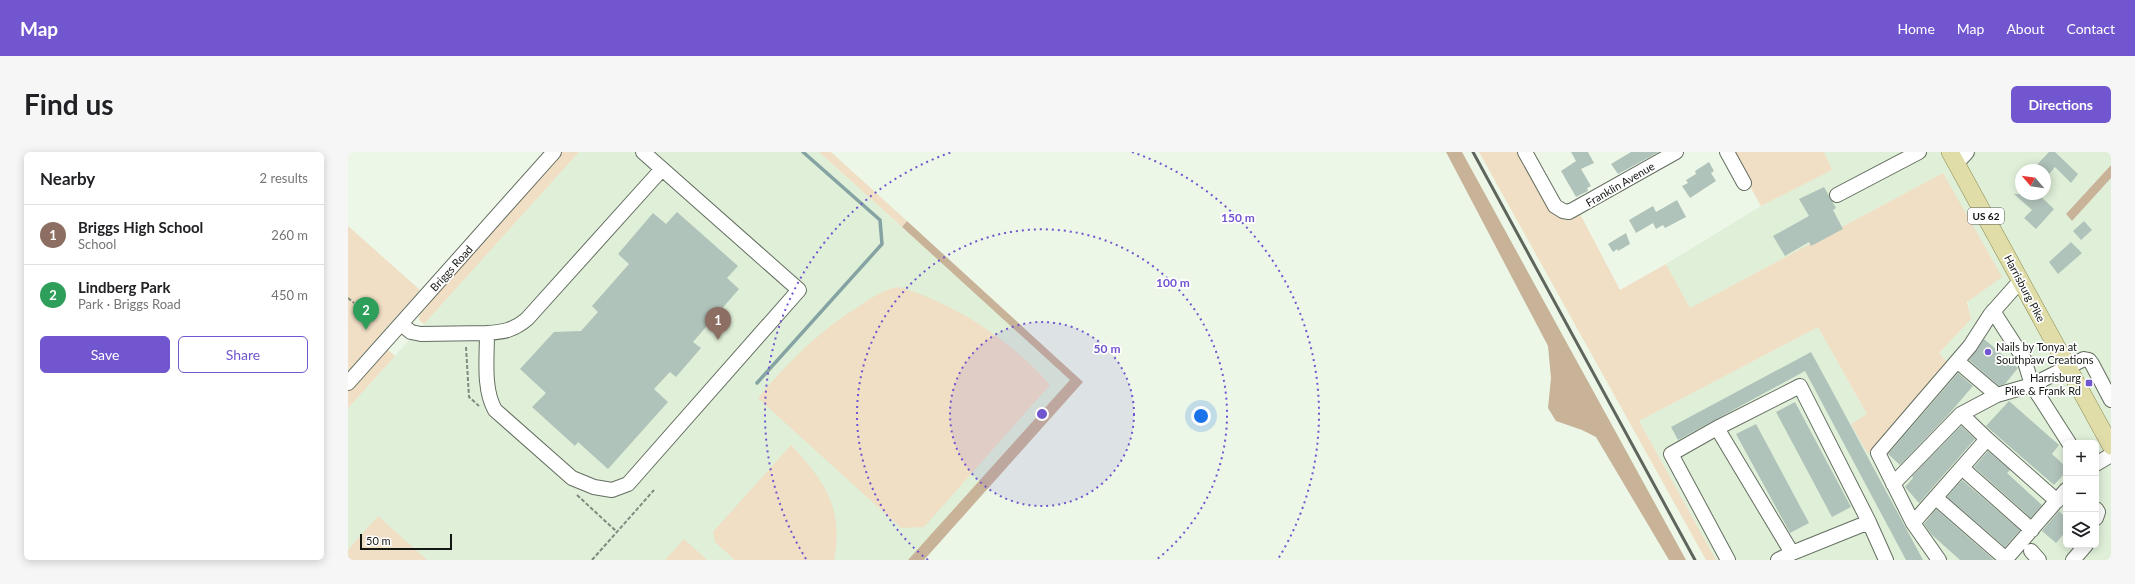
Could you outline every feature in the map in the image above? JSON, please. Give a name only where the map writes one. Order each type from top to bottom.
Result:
[{"type":"main road","name":"Harrisburg Pike","points":[[1958,156],[2021,280],[2110,445]]},
{"type":"street","name":"Briggs Road","points":[[348,383],[553,152]]},
{"type":"street","points":[[487,334],[488,389],[490,402],[495,410],[572,478],[594,488],[612,490],[628,484],[799,290],[643,152]]},
{"type":"street","name":"Franklin Avenue","points":[[1525,152],[1555,206],[1563,211],[1575,210],[1676,152]]},
{"type":"street","points":[[1728,152],[1744,183]]},
{"type":"street","points":[[1838,195],[1920,152]]},
{"type":"street","points":[[401,324],[411,332],[421,334],[487,334],[508,331],[516,328],[527,319],[662,169]]},
{"type":"street","points":[[1939,560],[1913,523],[1878,453],[1970,346],[1993,311],[2021,280]]},
{"type":"street","points":[[1993,311],[2024,359],[2032,385],[2066,440]]},
{"type":"street","points":[[1893,484],[1961,414],[1996,395],[2032,385],[2084,359],[2089,360],[2111,400]]},
{"type":"street","points":[[1957,361],[1996,395]]},
{"type":"street","points":[[1728,560],[1671,454],[1716,428],[1800,386],[1869,522],[1886,560]]},
{"type":"street","points":[[1936,498],[2005,560],[2062,496],[1987,439],[1961,414]]},
{"type":"street","points":[[1716,428],[1792,553]]},
{"type":"street","points":[[1913,523],[1987,439]]},
{"type":"street","points":[[2099,460],[2110,445]]},
{"type":"street","points":[[1962,468],[2032,530]]},
{"type":"street","points":[[1778,560],[1869,522]]},
{"type":"street","points":[[2073,560],[2083,548]]},
{"type":"path","points":[[348,298],[354,303]]},
{"type":"path","points":[[592,560],[654,490]]},
{"type":"shaded area","points":[[560,152],[579,152],[424,324],[419,320],[420,308]]},
{"type":"shaded area","points":[[579,152],[819,152],[1070,380],[908,560],[348,560],[348,408]]},
{"type":"shaded area","points":[[819,152],[831,152],[907,221],[902,227]]},
{"type":"shaded area","points":[[1446,152],[1462,152],[1686,560],[1669,560],[1596,437],[1582,430],[1556,421],[1548,408],[1551,378],[1548,346]]},
{"type":"shaded area","points":[[1479,152],[1519,152],[1547,203],[1580,214],[1620,290],[1666,264],[1690,308],[1943,173],[2002,277],[1967,302],[1971,319],[1939,353],[1947,362],[1868,454],[1851,424],[1867,414],[1818,327],[1639,421],[1716,560],[1706,560]]},
{"type":"shaded area","points":[[1731,152],[1824,152],[1832,170],[1761,206]]},
{"type":"shaded area","points":[[1824,152],[2111,152],[2111,165],[2066,214],[2072,221],[2111,178],[2111,560],[1716,560],[1639,421],[1818,327],[1867,414],[1867,453],[1947,362],[1939,353],[1971,319],[1943,173],[1690,308],[1666,264],[1761,206],[1832,170]]},
{"type":"shaded area","points":[[2111,165],[2111,178],[2072,221],[2066,214]]},
{"type":"shaded area","points":[[907,221],[1083,382],[924,560],[908,560],[1070,380],[902,227]]},
{"type":"shaded area","points":[[348,226],[420,290],[348,371]]},
{"type":"shaded area","points":[[899,287],[941,303],[982,326],[1001,339],[1035,369],[1050,385],[924,527],[901,528],[758,398],[793,359],[818,336],[870,299],[888,290]]},
{"type":"shaded area","points":[[386,348],[395,356],[348,408],[348,391]]},
{"type":"shaded area","points":[[791,445],[813,471],[829,497],[834,511],[836,526],[834,560],[735,560],[715,542],[713,532]]},
{"type":"shaded area","points":[[378,516],[427,560],[348,560],[348,550]]},
{"type":"shaded area","points":[[684,539],[707,560],[665,560]]},
{"type":"building","points":[[1571,152],[1588,152],[1594,163],[1581,169],[1591,186],[1587,188],[1588,191],[1576,197],[1561,171],[1576,161]]},
{"type":"building","points":[[1631,152],[1659,152],[1618,174],[1611,164]]},
{"type":"building","points":[[2049,152],[2055,152],[2078,174],[2071,183],[2055,167],[2051,172],[2051,164],[2038,164]]},
{"type":"building","points":[[1709,162],[1714,171],[1711,173],[1716,181],[1690,198],[1682,186],[1688,183],[1686,180],[1696,174],[1695,171]]},
{"type":"building","points":[[1824,187],[1836,208],[1833,210],[1843,229],[1811,246],[1809,242],[1785,256],[1773,236],[1809,216],[1799,199]]},
{"type":"building","points":[[1677,200],[1686,217],[1665,228],[1663,225],[1656,229],[1653,223],[1636,233],[1629,220],[1653,206],[1656,212]]},
{"type":"building","points":[[2021,200],[2044,200],[2054,209],[2036,229],[2024,218],[2032,210]]},
{"type":"building","points":[[677,212],[738,266],[727,278],[739,289],[693,342],[701,348],[676,377],[670,372],[654,389],[668,402],[608,469],[578,442],[575,446],[532,407],[546,393],[520,369],[554,332],[581,331],[598,312],[592,306],[629,264],[618,254],[653,213],[666,224]]},
{"type":"building","points":[[2084,221],[2092,230],[2081,240],[2073,231]]},
{"type":"building","points":[[1626,233],[1630,244],[1618,251],[1617,249],[1613,252],[1608,244]]},
{"type":"building","points":[[2071,242],[2082,253],[2058,274],[2049,262]]},
{"type":"building","points":[[1984,339],[2018,368],[2005,384],[1999,386],[1969,360]]},
{"type":"building","points":[[1811,352],[1923,560],[1906,560],[1805,371],[1678,440],[1671,427]]},
{"type":"building","points":[[1958,373],[1973,386],[1948,415],[1900,465],[1888,454]]},
{"type":"building","points":[[2009,401],[2059,445],[2052,454],[2063,464],[2063,475],[2054,485],[1986,426]]},
{"type":"building","points":[[1795,402],[1851,507],[1832,517],[1776,412]]},
{"type":"building","points":[[1756,424],[1809,523],[1790,533],[1736,434]]},
{"type":"building","points":[[1961,426],[1975,439],[1919,503],[1905,487],[1913,478],[1912,476]]},
{"type":"building","points":[[1988,451],[2010,470],[2007,473],[2042,505],[2031,518],[1974,467]]},
{"type":"building","points":[[1962,480],[2020,530],[2005,547],[1947,497]]},
{"type":"building","points":[[1936,509],[1994,560],[1960,560],[1931,534],[1924,524]]},
{"type":"building","points":[[2059,511],[2063,515],[2063,535],[2056,543],[2042,531]]},
{"type":"waterway","points":[[757,383],[882,244],[880,220],[803,152]]},
{"type":"railway","points":[[1473,152],[1695,560]]},
{"type":"place","name":"Lindberg Park","points":[[366,330]]},
{"type":"place","name":"Briggs High School","points":[[718,340]]},
{"type":"place","name":"Nails by Tonya at Southpaw Creations","points":[[1988,352]]},
{"type":"place","name":"Harrisburg Pike & Frank Rd","points":[[2089,383]]}]
